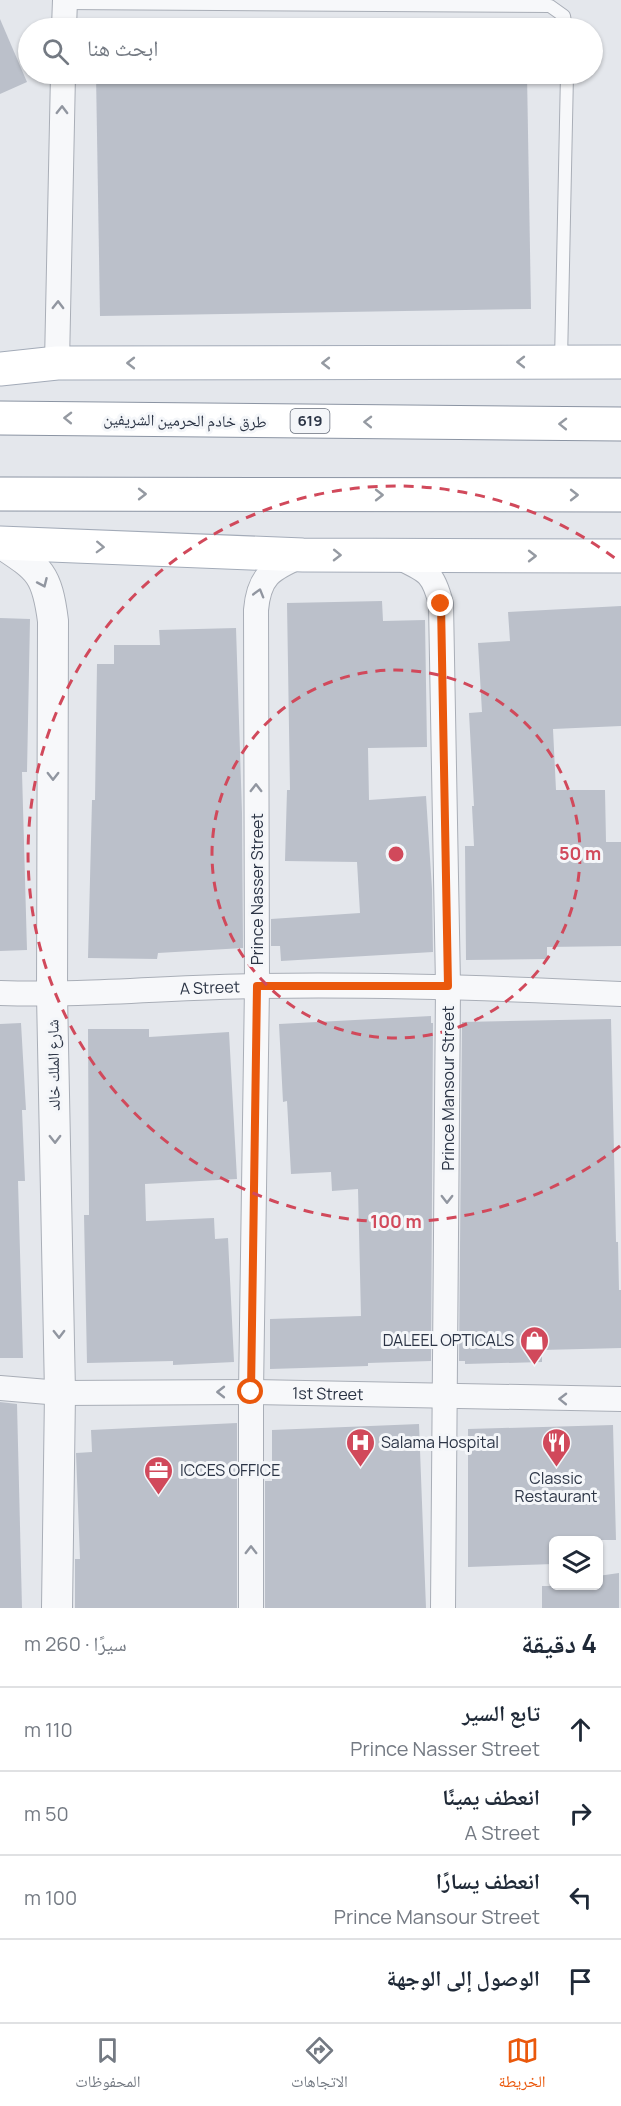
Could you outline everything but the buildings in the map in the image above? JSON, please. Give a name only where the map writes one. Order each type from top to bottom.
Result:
[{"type":"main road","points":[[0,369],[57,363],[621,362]]},
{"type":"main road","name":"طرق خادم الحرمين الشريفين","points":[[0,418],[621,424]]},
{"type":"main road","points":[[0,494],[621,495]]},
{"type":"main road","points":[[1,544],[303,555],[621,556]]},
{"type":"street","points":[[64,18],[65,2]]},
{"type":"street","points":[[57,363],[63,84]]},
{"type":"street","name":"شارع الملك خالد","points":[[1,544],[33,565],[42,577],[50,600],[53,621],[52,995],[60,1393],[57,1608]]},
{"type":"street","name":"Prince Nasser Street","points":[[251,1608],[251,1392],[257,986],[256,602],[257,594],[268,574],[277,567],[303,555]]},
{"type":"street","name":"Prince Mansour Street","points":[[394,555],[427,573],[433,580],[441,604],[448,986],[443,1608]]},
{"type":"street","name":"A Street","points":[[0,993],[52,995],[257,986],[448,986],[621,994]]},
{"type":"street","name":"1st Street","points":[[0,1388],[60,1393],[251,1392],[621,1399]]},
{"type":"lane","points":[[65,2],[550,6],[564,18]]},
{"type":"lane","points":[[561,362],[567,84]]},
{"type":"place","name":"DALEEL OPTICALS","points":[[535,1366]]},
{"type":"place","name":"Salama Hospital","points":[[360,1468]]},
{"type":"place","name":"Classic Restaurant","points":[[556,1468]]},
{"type":"place","name":"ICCES OFFICE","points":[[159,1496]]},
{"type":"route","points":[[251,1392],[257,986],[448,986],[441,604]]}]
